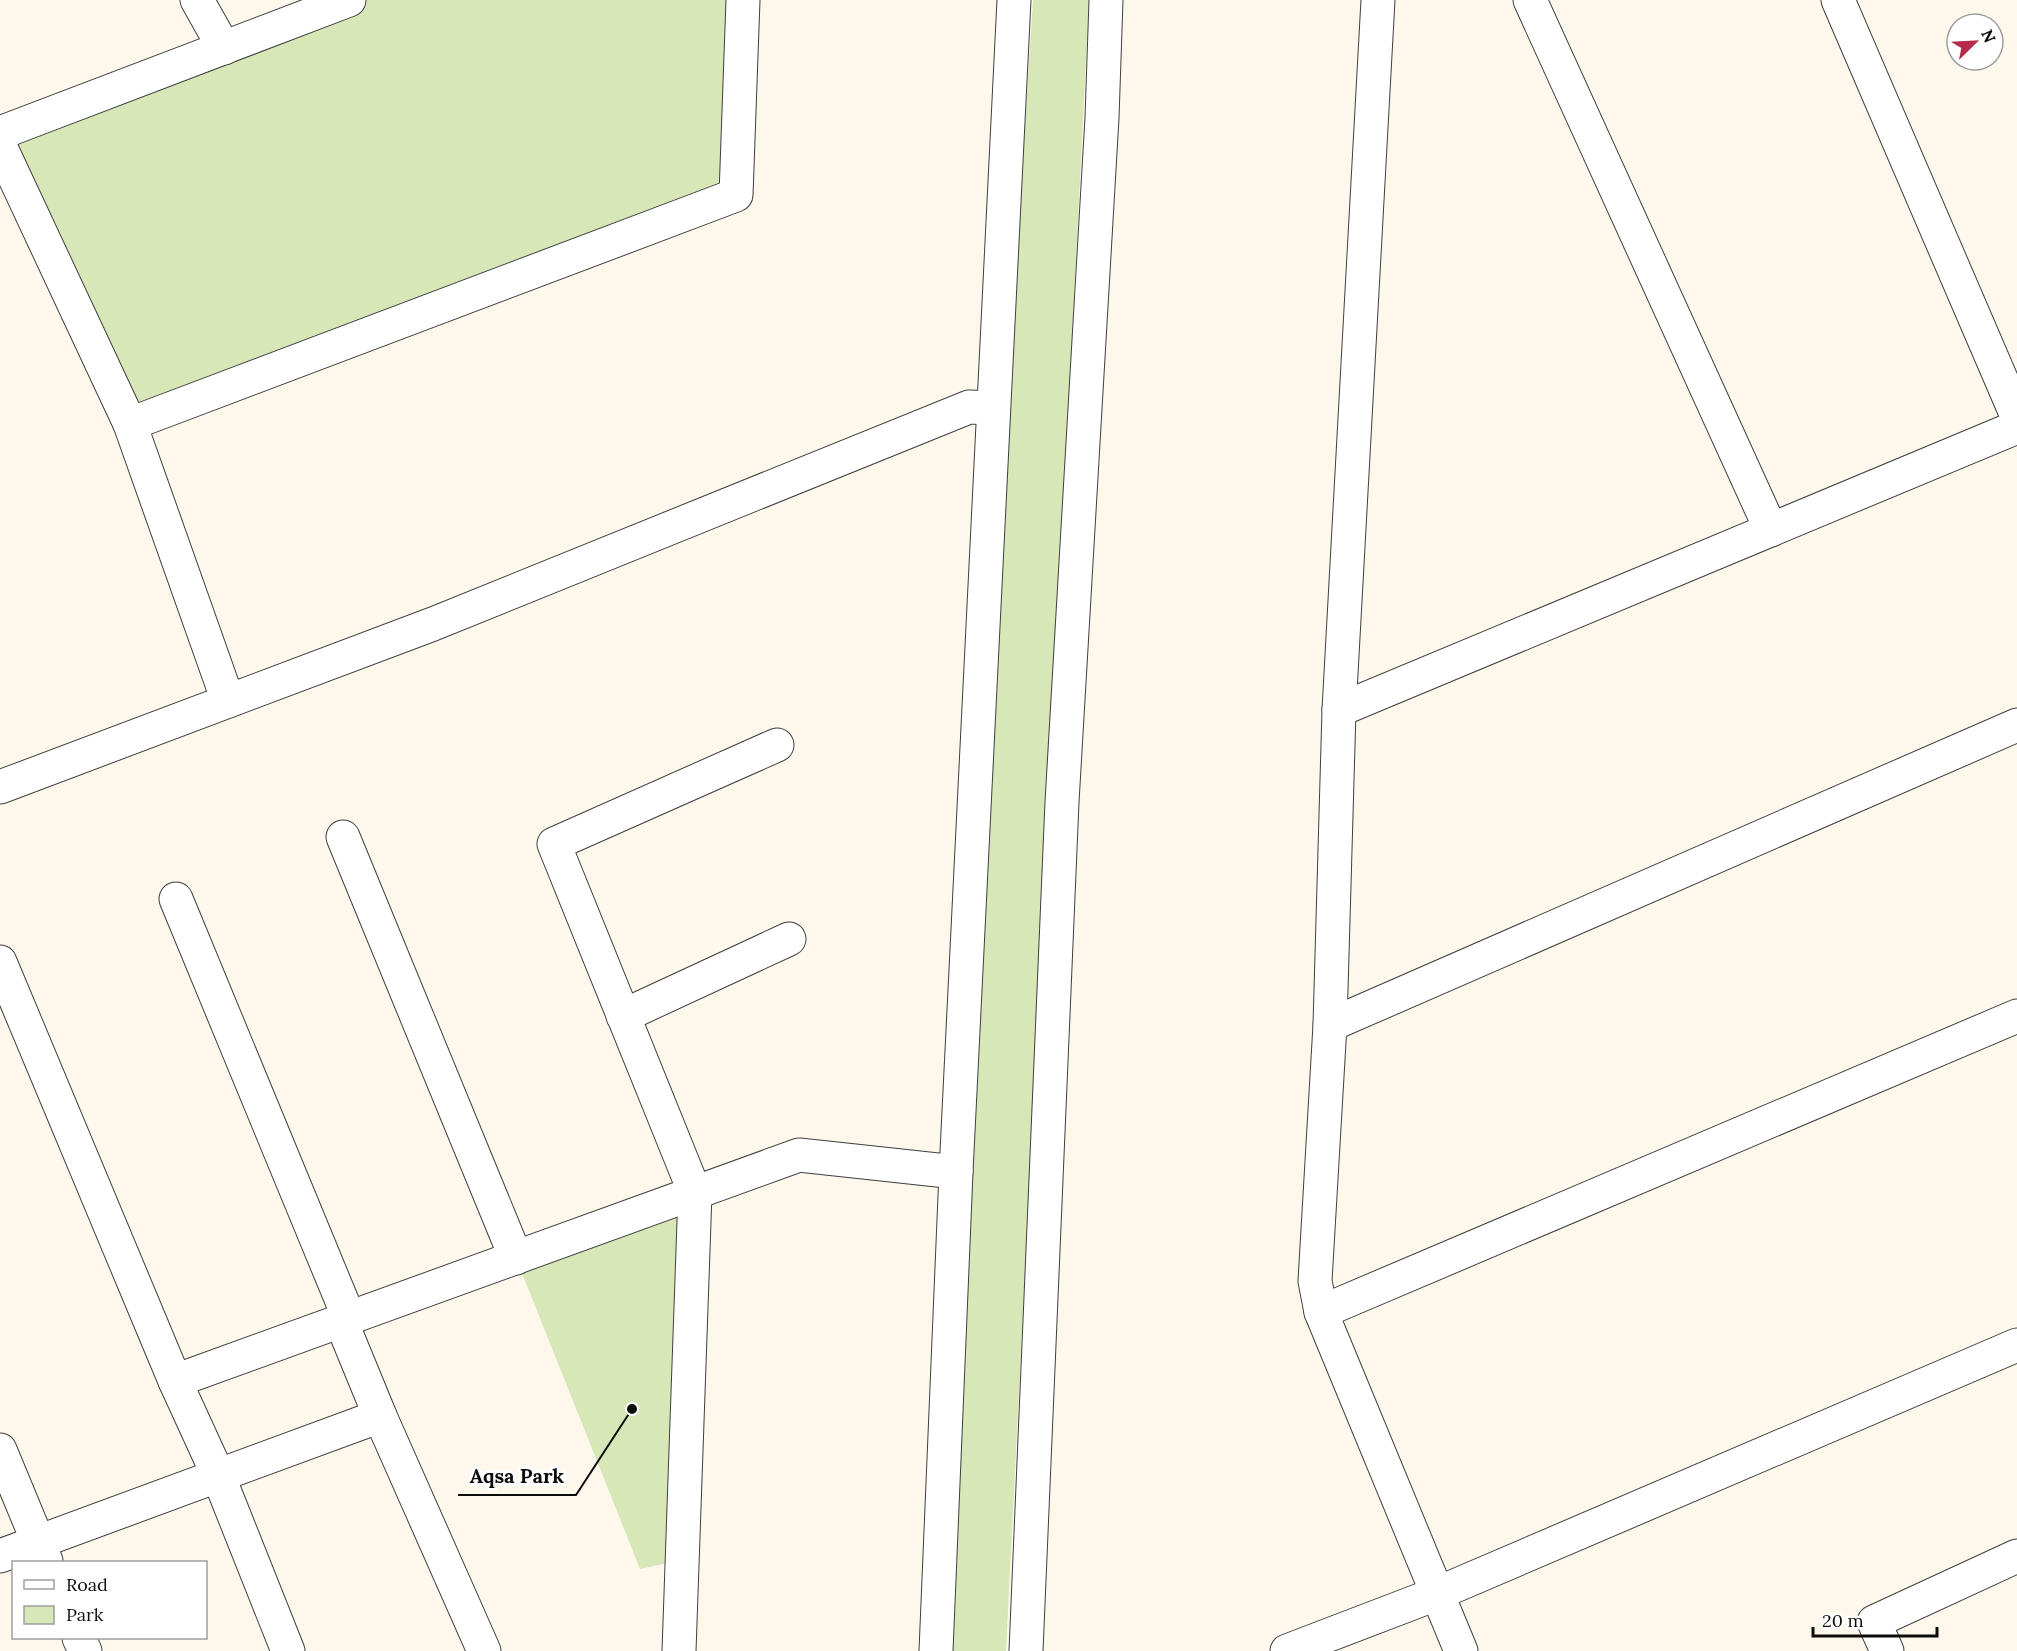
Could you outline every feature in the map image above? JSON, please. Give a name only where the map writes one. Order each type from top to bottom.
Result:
[{"type":"street","points":[[196,0],[224,48]]},
{"type":"street","points":[[0,133],[349,0]]},
{"type":"street","points":[[130,424],[736,195],[743,0]]},
{"type":"street","points":[[936,1651],[956,1172],[1014,0]]},
{"type":"street","points":[[1026,1651],[1062,802],[1101,129],[1106,0]]},
{"type":"street","points":[[1378,0],[1339,710],[1330,1025],[1315,1281],[1321,1312],[1461,1651]]},
{"type":"street","points":[[1530,0],[1771,530]]},
{"type":"street","points":[[1838,0],[2017,416]]},
{"type":"street","points":[[0,146],[130,424],[228,701]]},
{"type":"street","points":[[0,787],[433,624],[969,407],[993,408]]},
{"type":"street","points":[[1339,710],[2017,427]]},
{"type":"street","points":[[1330,1025],[2017,725]]},
{"type":"street","points":[[679,1651],[695,1193],[554,844],[777,745]]},
{"type":"street","points":[[344,837],[516,1258]]},
{"type":"street","points":[[176,899],[345,1320],[380,1416],[484,1651]]},
{"type":"street","points":[[623,1016],[789,939]]},
{"type":"street","points":[[0,962],[175,1380],[218,1475],[288,1651]]},
{"type":"street","points":[[1321,1312],[2017,1016]]},
{"type":"street","points":[[175,1380],[799,1155],[956,1172]]},
{"type":"street","points":[[1287,1651],[1436,1594],[2017,1345]]},
{"type":"street","points":[[0,1556],[42,1552],[218,1475],[380,1416]]},
{"type":"street","points":[[0,1450],[42,1552]]},
{"type":"street","points":[[1887,1651],[1874,1622],[2017,1556]]},
{"type":"green space","points":[[349,0],[743,0],[736,195],[130,424],[0,146]]},
{"type":"green space","points":[[1033,0],[1089,0],[1006,1651],[949,1651],[1007,408]]},
{"type":"green space","points":[[695,1193],[682,1560],[640,1569],[516,1258]]},
{"type":"place","name":"Aqsa Park","points":[[632,1409]]}]
